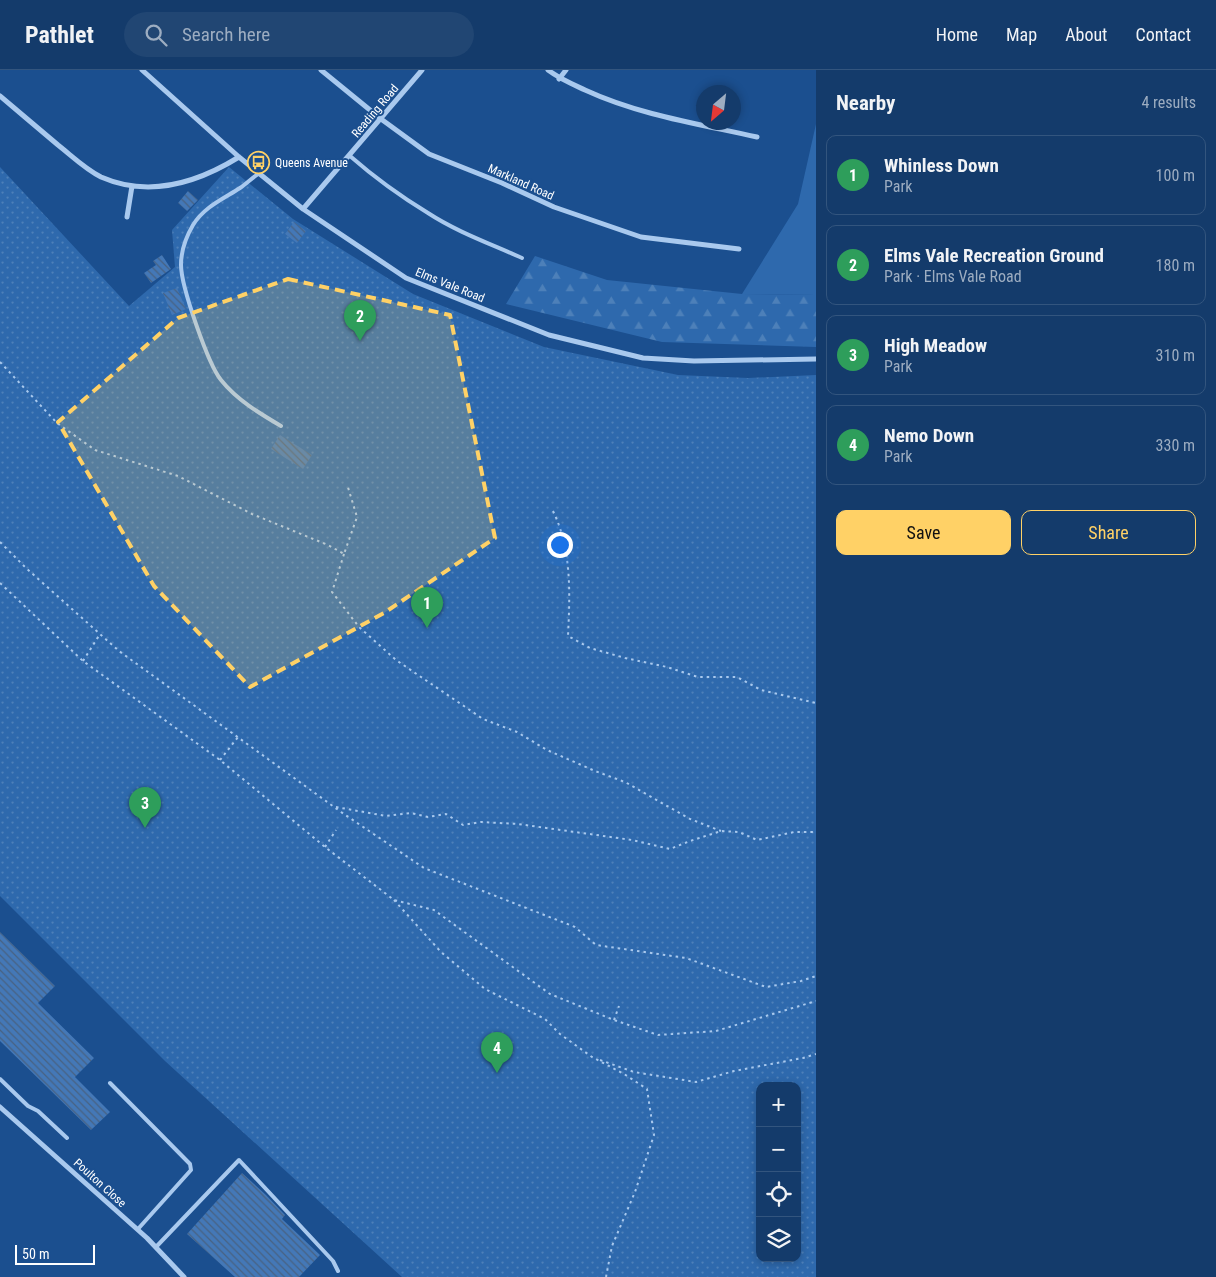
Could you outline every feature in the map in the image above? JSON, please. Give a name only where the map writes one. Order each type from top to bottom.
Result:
[{"type":"street","name":"Elms Vale Road","points":[[142,70],[258,174],[303,210],[406,278],[549,335],[643,358],[694,361],[816,359]]},
{"type":"street","name":"Markland Road","points":[[321,70],[381,119],[429,154],[502,183],[554,207],[641,237],[739,250]]},
{"type":"street","name":"Reading Road","points":[[303,210],[422,70]]},
{"type":"street","points":[[548,70],[559,79],[611,102],[664,117],[757,137]]},
{"type":"street","points":[[559,79],[566,70]]},
{"type":"street","points":[[0,96],[86,168],[102,177],[132,186],[151,188],[170,186],[226,165],[239,157]]},
{"type":"street","points":[[127,217],[132,186]]},
{"type":"street","name":"Poulton Close","points":[[0,1107],[138,1230],[184,1277]]},
{"type":"lane","points":[[350,156],[372,176],[429,214],[522,258]]},
{"type":"lane","points":[[258,174],[209,208],[196,220],[185,243],[182,256],[182,274],[212,366],[220,379],[248,406],[280,426]]},
{"type":"lane","points":[[0,1080],[67,1138]]},
{"type":"lane","points":[[110,1083],[190,1164],[191,1170],[138,1230]]},
{"type":"lane","points":[[156,1247],[239,1160],[334,1261],[338,1271]]},
{"type":"path","points":[[0,362],[57,423],[95,450],[178,476],[252,514],[328,545],[344,554]]},
{"type":"path","points":[[347,484],[356,517],[332,592],[359,627],[396,660],[483,719],[516,732],[547,750],[625,782],[690,819],[721,831],[740,832],[757,840],[794,832],[816,832]]},
{"type":"path","points":[[554,511],[568,555],[570,599],[568,636],[590,648],[625,658],[667,667],[698,677],[737,678],[761,690],[816,703]]},
{"type":"path","points":[[0,542],[26,568],[119,651],[334,807],[424,868],[575,927],[596,945],[686,958],[766,987],[801,981],[816,976]]},
{"type":"path","points":[[0,583],[83,661],[220,760],[325,847],[394,900],[441,952],[485,989],[545,1019],[560,1034],[592,1057],[647,1089],[654,1135],[635,1192],[612,1246],[606,1277]]},
{"type":"path","points":[[83,661],[100,634]]},
{"type":"path","points":[[220,760],[238,737]]},
{"type":"path","points":[[334,807],[386,816],[411,813],[428,817],[446,814],[463,825],[481,822],[518,824],[632,840],[670,849],[721,831]]},
{"type":"path","points":[[325,847],[336,830]]},
{"type":"path","points":[[394,900],[434,910],[550,994],[614,1020],[658,1035],[716,1031],[816,1001]]},
{"type":"path","points":[[614,1020],[619,1006]]},
{"type":"path","points":[[592,1057],[634,1072],[696,1082],[734,1071],[816,1054]]},
{"type":"highlighted area","points":[[288,279],[450,315],[495,538],[384,613],[250,687],[154,586],[58,422],[178,318]]},
{"type":"green space","points":[[816,124],[816,295],[742,294],[798,204]]},
{"type":"green space","points":[[0,167],[129,306],[175,267],[172,230],[229,167],[293,219],[413,294],[544,347],[678,375],[748,378],[816,375],[816,1277],[402,1277],[165,1061],[0,896]]},
{"type":"green space","points":[[535,256],[607,280],[742,294],[816,295],[816,347],[662,342],[506,304]]},
{"type":"building","points":[[188,191],[198,200],[187,211],[178,203]]},
{"type":"building","points":[[294,222],[306,231],[297,243],[285,234]]},
{"type":"building","points":[[162,255],[171,269],[151,283],[144,273],[156,265],[153,261]]},
{"type":"building","points":[[177,288],[186,309],[172,315],[163,293]]},
{"type":"building","points":[[280,435],[312,455],[303,469],[271,449]]},
{"type":"building","points":[[0,932],[55,986],[38,1003],[94,1058],[75,1077],[110,1112],[91,1130],[0,1041]]},
{"type":"building","points":[[242,1173],[285,1215],[282,1219],[320,1255],[299,1277],[235,1277],[187,1234]]},
{"type":"place","name":"Queens Avenue","points":[[259,163]]},
{"type":"place","name":"Elms Vale Recreation Ground","points":[[360,341]]},
{"type":"place","name":"Whinless Down","points":[[427,628]]},
{"type":"place","name":"High Meadow","points":[[145,828]]},
{"type":"place","name":"Nemo Down","points":[[497,1073]]}]
